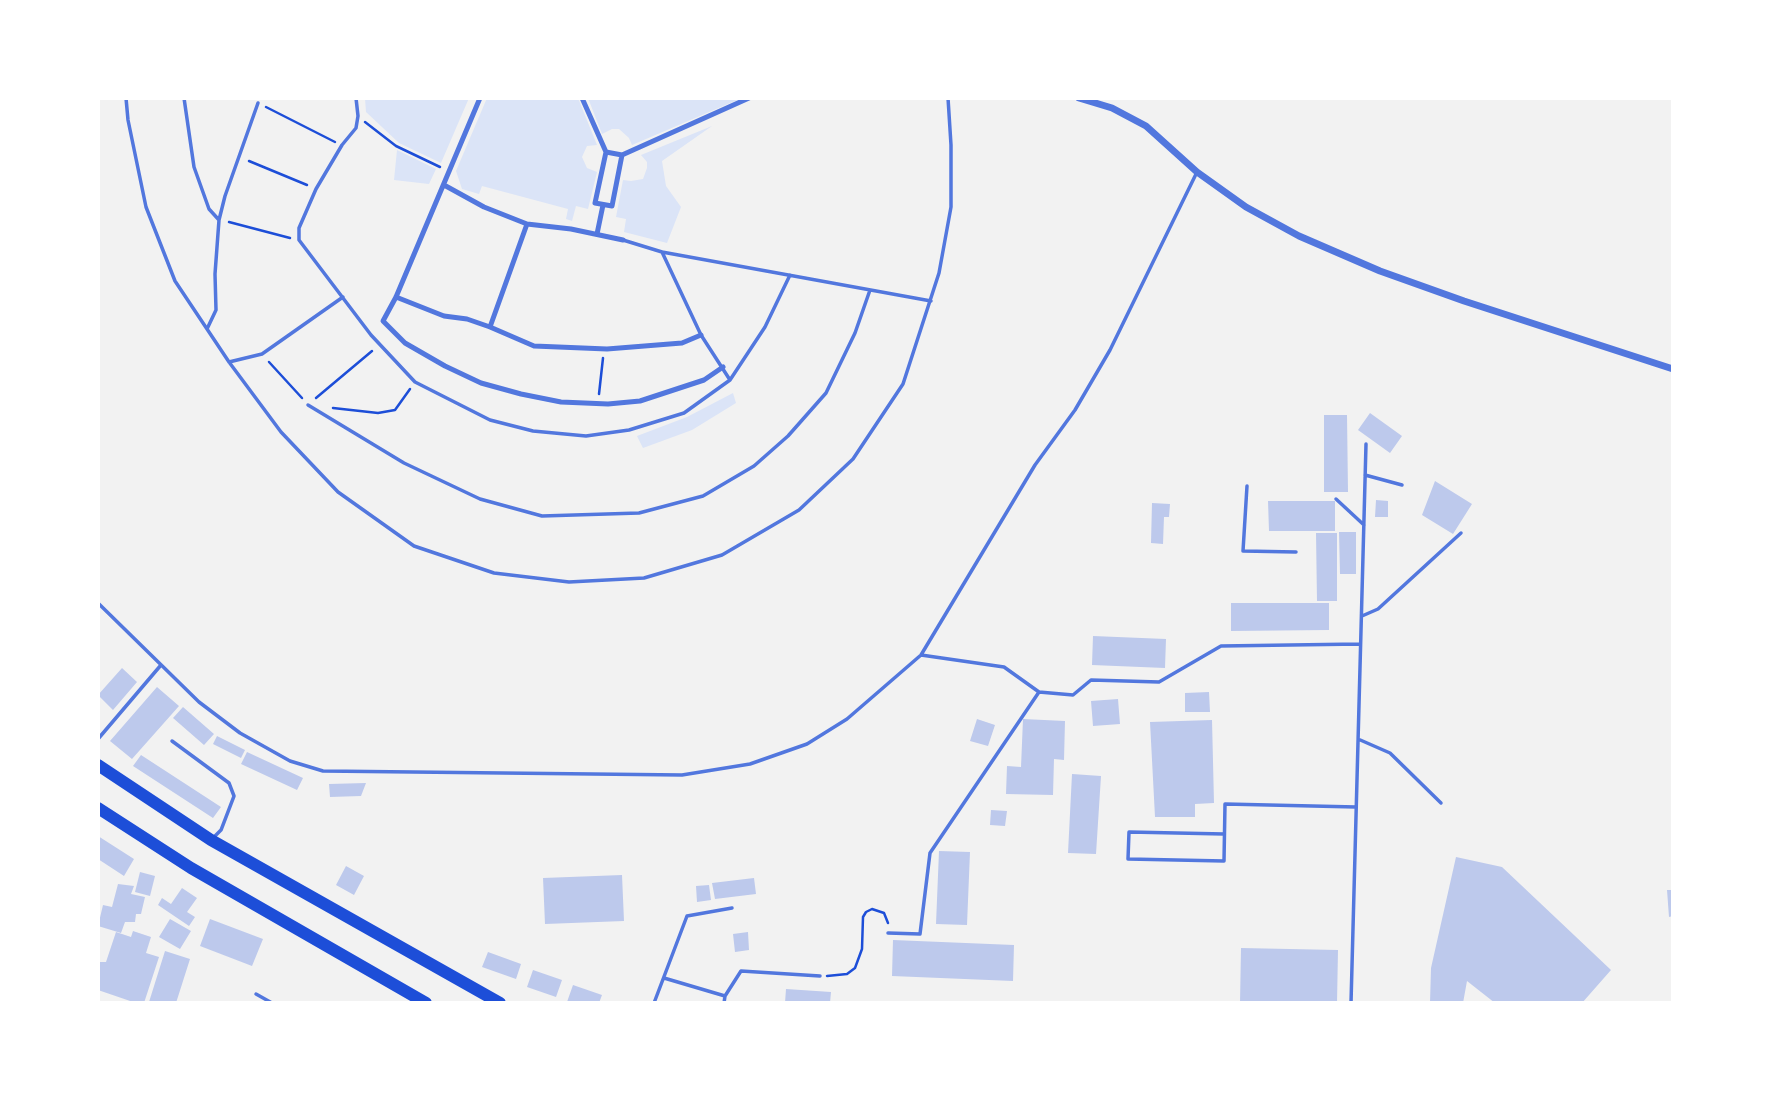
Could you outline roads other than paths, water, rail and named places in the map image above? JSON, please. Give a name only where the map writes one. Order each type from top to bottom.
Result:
[{"type":"highway","points":[[98,765],[211,841],[500,1003]]},
{"type":"highway","points":[[98,808],[224,888],[426,1003]]},
{"type":"street","points":[[480,98],[396,297],[383,321],[405,343],[444,366],[481,383],[561,402],[597,404],[640,401],[704,380],[723,367]]},
{"type":"street","points":[[582,98],[606,152],[594,203],[612,206],[622,155]]},
{"type":"street","points":[[606,152],[622,155],[749,98]]},
{"type":"street","points":[[1079,98],[1112,108],[1146,126],[1197,172],[1245,207],[1299,236],[1380,271],[1464,301],[1673,369]]},
{"type":"street","points":[[444,185],[484,207],[527,224],[623,240]]},
{"type":"street","points":[[597,234],[603,205]]},
{"type":"street","points":[[490,327],[527,224]]},
{"type":"street","points":[[396,297],[444,316],[467,319],[490,327],[534,346],[604,348],[682,343],[701,335]]},
{"type":"lane","points":[[127,98],[128,120],[146,207],[176,281],[229,362],[281,432],[338,492],[414,546],[494,573],[569,582],[644,579],[722,555],[799,510],[853,459],[903,384],[939,273],[951,207],[948,98]]},
{"type":"lane","points":[[184,98],[194,167],[209,209],[219,220]]},
{"type":"lane","points":[[356,98],[356,128],[342,145],[316,189],[299,228],[299,240],[379,344],[415,382],[490,420],[533,430],[586,436],[629,430],[684,413],[730,380],[765,327],[790,275]]},
{"type":"lane","points":[[207,329],[216,310],[215,274],[219,220],[258,103]]},
{"type":"lane","points":[[98,603],[199,702],[240,733],[306,768],[323,771],[682,775],[750,764],[807,744],[847,719],[920,655],[1035,465],[1074,410],[1104,360],[1197,172]]},
{"type":"lane","points":[[623,240],[662,252],[931,301]]},
{"type":"lane","points":[[662,252],[701,335],[730,380]]},
{"type":"lane","points":[[308,405],[404,463],[480,499],[542,516],[639,513],[703,496],[754,466],[788,436],[826,393],[855,332],[870,290]]},
{"type":"lane","points":[[229,362],[262,354],[343,297]]},
{"type":"lane","points":[[1351,1003],[1366,444]]},
{"type":"lane","points":[[1365,475],[1402,485]]},
{"type":"lane","points":[[1247,486],[1243,551],[1296,552]]},
{"type":"lane","points":[[1336,499],[1364,525]]},
{"type":"lane","points":[[1362,616],[1378,609],[1461,533]]},
{"type":"lane","points":[[920,655],[1004,667],[1039,692],[1073,695],[1091,680],[1158,682],[1221,646],[1361,643]]},
{"type":"lane","points":[[98,739],[161,665]]},
{"type":"lane","points":[[888,933],[920,934],[930,853],[1039,692]]},
{"type":"lane","points":[[1358,739],[1390,753],[1441,803]]},
{"type":"lane","points":[[172,740],[229,783],[234,796],[221,830],[211,841]]},
{"type":"lane","points":[[1224,834],[1129,832],[1128,859],[1224,861],[1225,804],[1356,807]]},
{"type":"lane","points":[[654,1003],[687,916],[732,908]]},
{"type":"lane","points":[[724,1003],[725,996],[741,971],[820,976]]},
{"type":"lane","points":[[664,978],[725,996]]},
{"type":"lane","points":[[256,994],[272,1003]]}]
